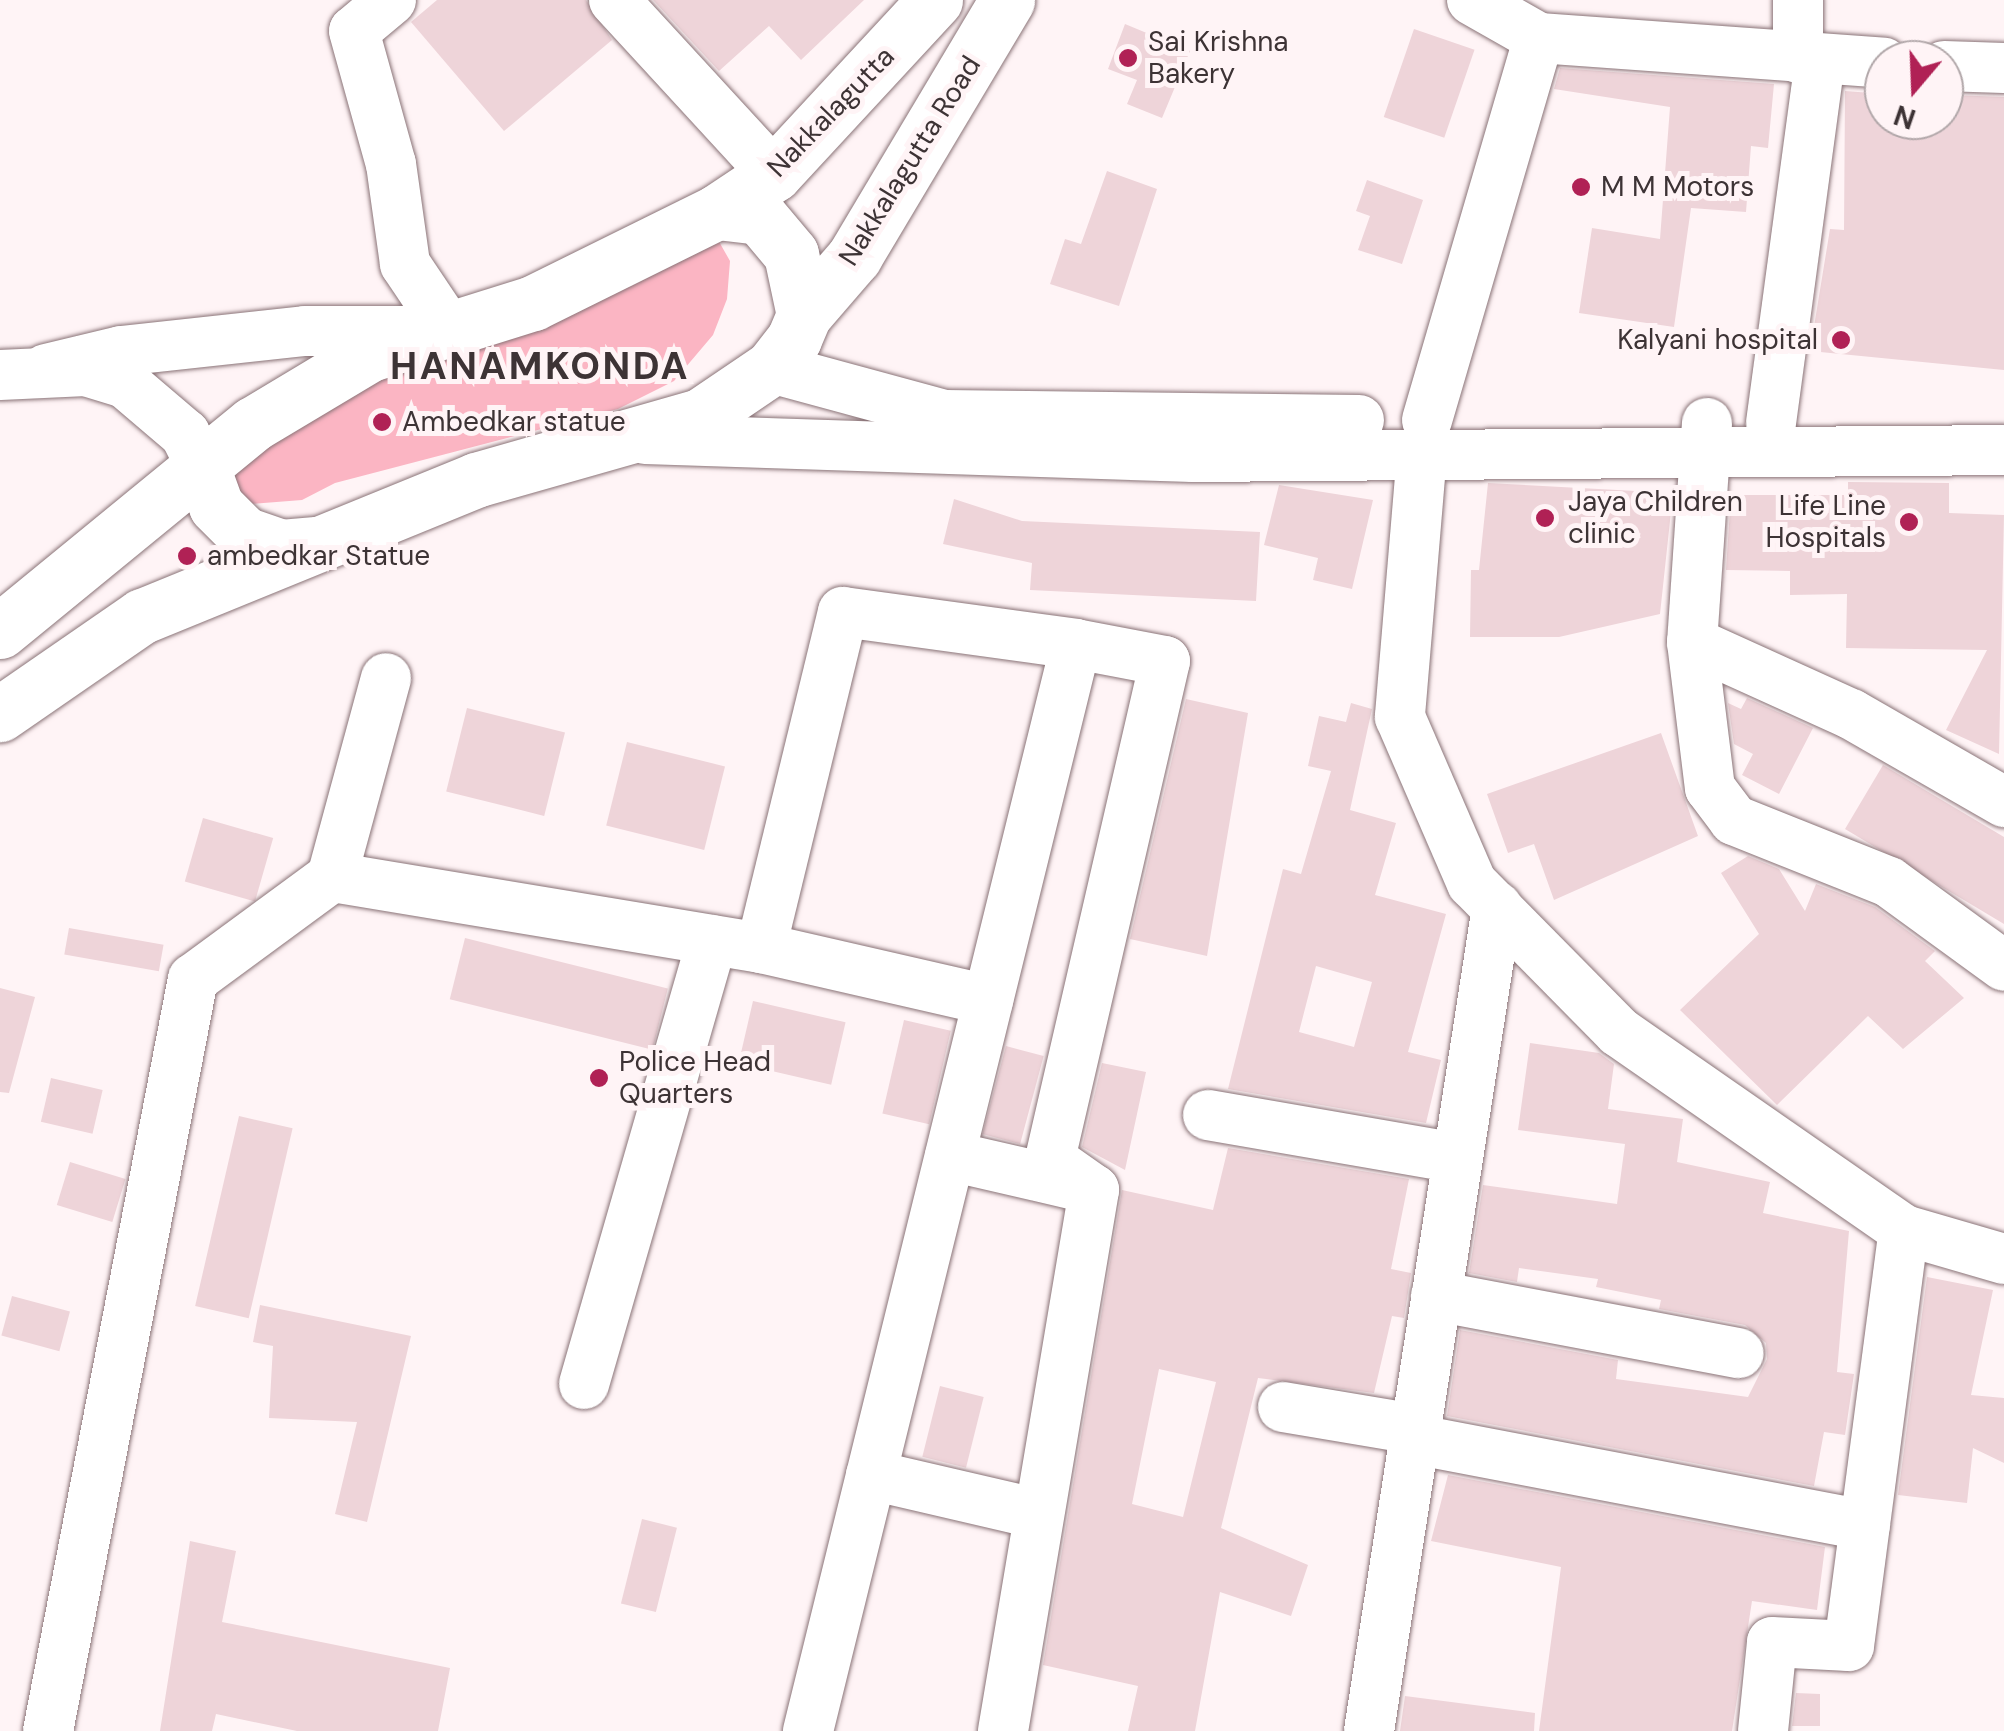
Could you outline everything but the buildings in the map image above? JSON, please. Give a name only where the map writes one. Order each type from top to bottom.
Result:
[{"type":"main road","name":"Nakkalagutta","points":[[0,631],[309,385],[441,330],[533,303],[716,212],[774,174],[934,0]]},
{"type":"main road","name":"Nakkalagutta Road","points":[[771,368],[804,315],[854,257],[1007,0]]},
{"type":"main road","points":[[716,212],[749,214],[777,230],[800,280],[804,315]]},
{"type":"main road","points":[[0,714],[142,616],[476,480],[640,439],[700,416],[771,368]]},
{"type":"main road","points":[[203,470],[216,506],[244,534],[281,547],[319,544]]},
{"type":"street","points":[[614,0],[774,174]]},
{"type":"street","points":[[1472,0],[1538,38],[1864,62]]},
{"type":"street","points":[[1771,423],[1809,59],[1798,0]]},
{"type":"street","points":[[23,372],[121,351],[305,331],[441,330],[406,264],[391,164],[358,10]]},
{"type":"street","points":[[1538,38],[1424,436],[1400,717],[1472,882],[1619,1032],[1904,1230],[2004,1259]]},
{"type":"street","points":[[1964,67],[2004,68]]},
{"type":"street","points":[[771,368],[944,415],[1424,436]]},
{"type":"street","points":[[23,372],[124,383],[172,420],[203,470]]},
{"type":"street","points":[[1706,438],[1771,423],[2004,424]]},
{"type":"street","points":[[640,439],[842,451],[1424,436],[1706,438],[2004,450]]},
{"type":"street","points":[[1706,438],[1692,642],[1710,788],[1734,820],[1889,882],[2004,966]]},
{"type":"street","points":[[761,948],[843,612],[1076,644],[1165,661],[1050,1159],[1094,1190]]},
{"type":"street","points":[[1692,642],[1852,714],[2004,802]]},
{"type":"street","points":[[808,1731],[1076,644]]},
{"type":"street","points":[[48,1731],[193,979],[332,877],[386,678]]},
{"type":"street","points":[[332,877],[761,948],[988,1000]]},
{"type":"street","points":[[1369,1731],[1496,907]]},
{"type":"street","points":[[584,1384],[712,940]]},
{"type":"street","points":[[1208,1115],[1457,1158]]},
{"type":"street","points":[[950,1156],[1094,1190]]},
{"type":"street","points":[[1003,1731],[1094,1190]]},
{"type":"street","points":[[1763,1731],[1772,1642],[1849,1646],[1904,1230]]},
{"type":"street","points":[[1436,1296],[1739,1353]]},
{"type":"street","points":[[1283,1406],[1865,1524]]},
{"type":"street","points":[[871,1474],[1040,1514]]},
{"type":"shaded area","points":[[713,231],[730,261],[727,299],[713,335],[674,381],[618,409],[335,483],[302,500],[250,504],[221,482],[268,423]]},
{"type":"place","name":"Sai Krishna Bakery","points":[[1128,58]]},
{"type":"place","name":"M M Motors","points":[[1581,187]]},
{"type":"place","name":"Kalyani hospital","points":[[1841,340]]},
{"type":"place","name":"Ambedkar statue","points":[[382,422]]},
{"type":"place","name":"Jaya Children clinic","points":[[1545,518]]},
{"type":"place","name":"Life Line Hospitals","points":[[1909,522]]},
{"type":"place","name":"ambedkar Statue","points":[[187,556]]},
{"type":"place","name":"Police Head Quarters","points":[[599,1078]]},
{"type":"district","name":"HANAMKONDA","points":[[540,367]]}]
